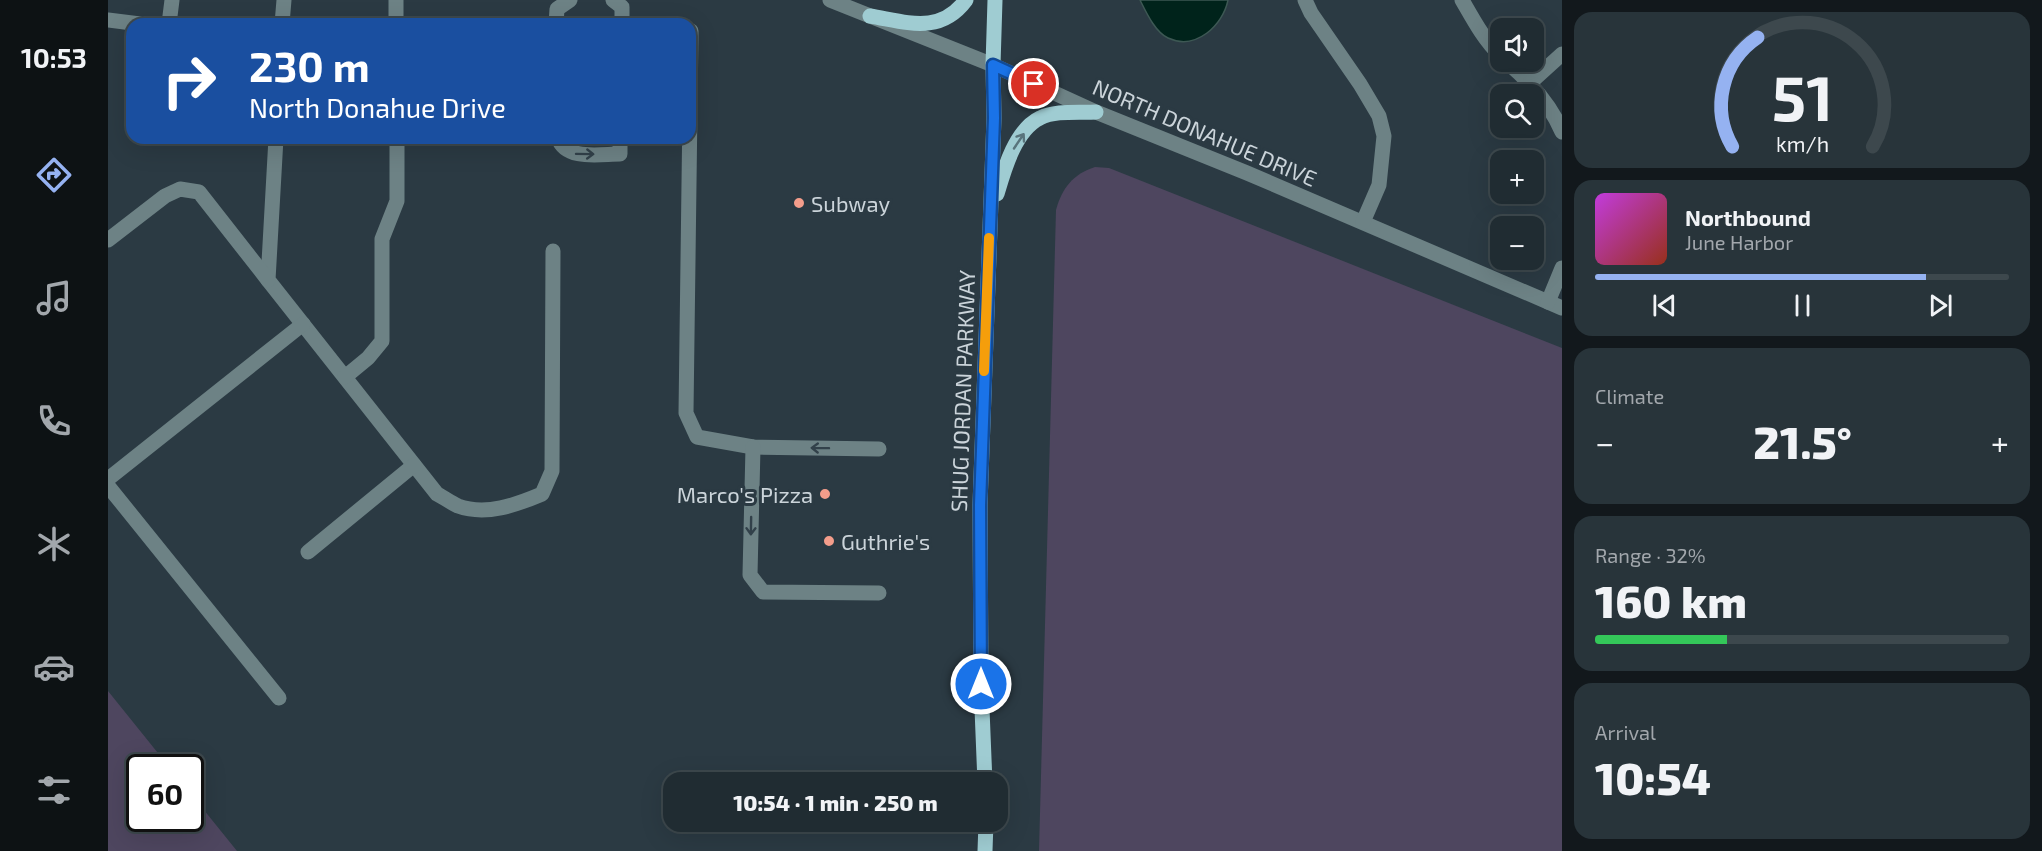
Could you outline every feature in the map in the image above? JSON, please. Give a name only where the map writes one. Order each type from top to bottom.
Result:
[{"type":"main road","points":[[870,16],[921,24],[940,22],[953,15],[966,0]]},
{"type":"main road","name":"SHUG JORDAN PARKWAY","points":[[985,772],[981,684],[980,505],[994,118],[995,0]]},
{"type":"main road","points":[[990,214],[1008,156],[1022,134],[1039,118],[1053,114],[1096,112]]},
{"type":"main road","points":[[985,851],[986,832]]},
{"type":"street","points":[[170,18],[172,0]]},
{"type":"street","points":[[282,18],[284,0]]},
{"type":"street","points":[[396,0],[396,18]]},
{"type":"street","points":[[556,18],[556,9],[570,0]]},
{"type":"street","name":"NORTH DONAHUE DRIVE","points":[[830,0],[993,65],[1096,112],[1363,222],[1555,305]]},
{"type":"street","points":[[1305,0],[1311,13],[1379,116],[1384,136],[1380,177],[1363,222]]},
{"type":"street","points":[[1462,0],[1490,43]]},
{"type":"street","points":[[617,3],[621,18]]},
{"type":"street","points":[[108,21],[126,23]]},
{"type":"street","points":[[1530,83],[1562,54]]},
{"type":"street","points":[[1518,72],[1530,83],[1562,132]]},
{"type":"street","points":[[268,280],[276,144]]},
{"type":"street","points":[[345,377],[368,358],[382,341],[382,239],[397,201],[397,144]]},
{"type":"street","points":[[560,144],[575,154],[620,154],[620,144]]},
{"type":"street","points":[[689,144],[686,413],[697,437],[753,447],[879,449]]},
{"type":"street","points":[[108,240],[165,196],[180,189],[199,192],[437,494],[458,506],[487,510],[518,504],[542,494],[552,471],[553,251]]},
{"type":"street","points":[[1555,305],[1562,268]]},
{"type":"street","points":[[108,479],[303,324]]},
{"type":"street","points":[[753,447],[750,575],[763,592],[879,593]]},
{"type":"street","points":[[308,552],[414,465]]},
{"type":"street","points":[[108,486],[279,698]]},
{"type":"shaded area","points":[[1140,0],[1228,0],[1220,18],[1207,33],[1188,41],[1178,41],[1168,38],[1159,31]]},
{"type":"shaded area","points":[[1095,167],[1109,168],[1562,348],[1562,851],[1039,851],[1056,210],[1070,183],[1080,174]]},
{"type":"shaded area","points":[[108,691],[159,754],[126,754],[126,832],[204,832],[204,810],[237,851],[108,851]]},
{"type":"slow traffic","points":[[984,371],[989,238]]},
{"type":"place","name":"Subway","points":[[799,203]]},
{"type":"place","name":"Marco's Pizza","points":[[825,494]]},
{"type":"place","name":"Guthrie's","points":[[829,541]]},
{"type":"route","points":[[981,684],[980,505],[994,118],[993,65],[1034,84]]}]
